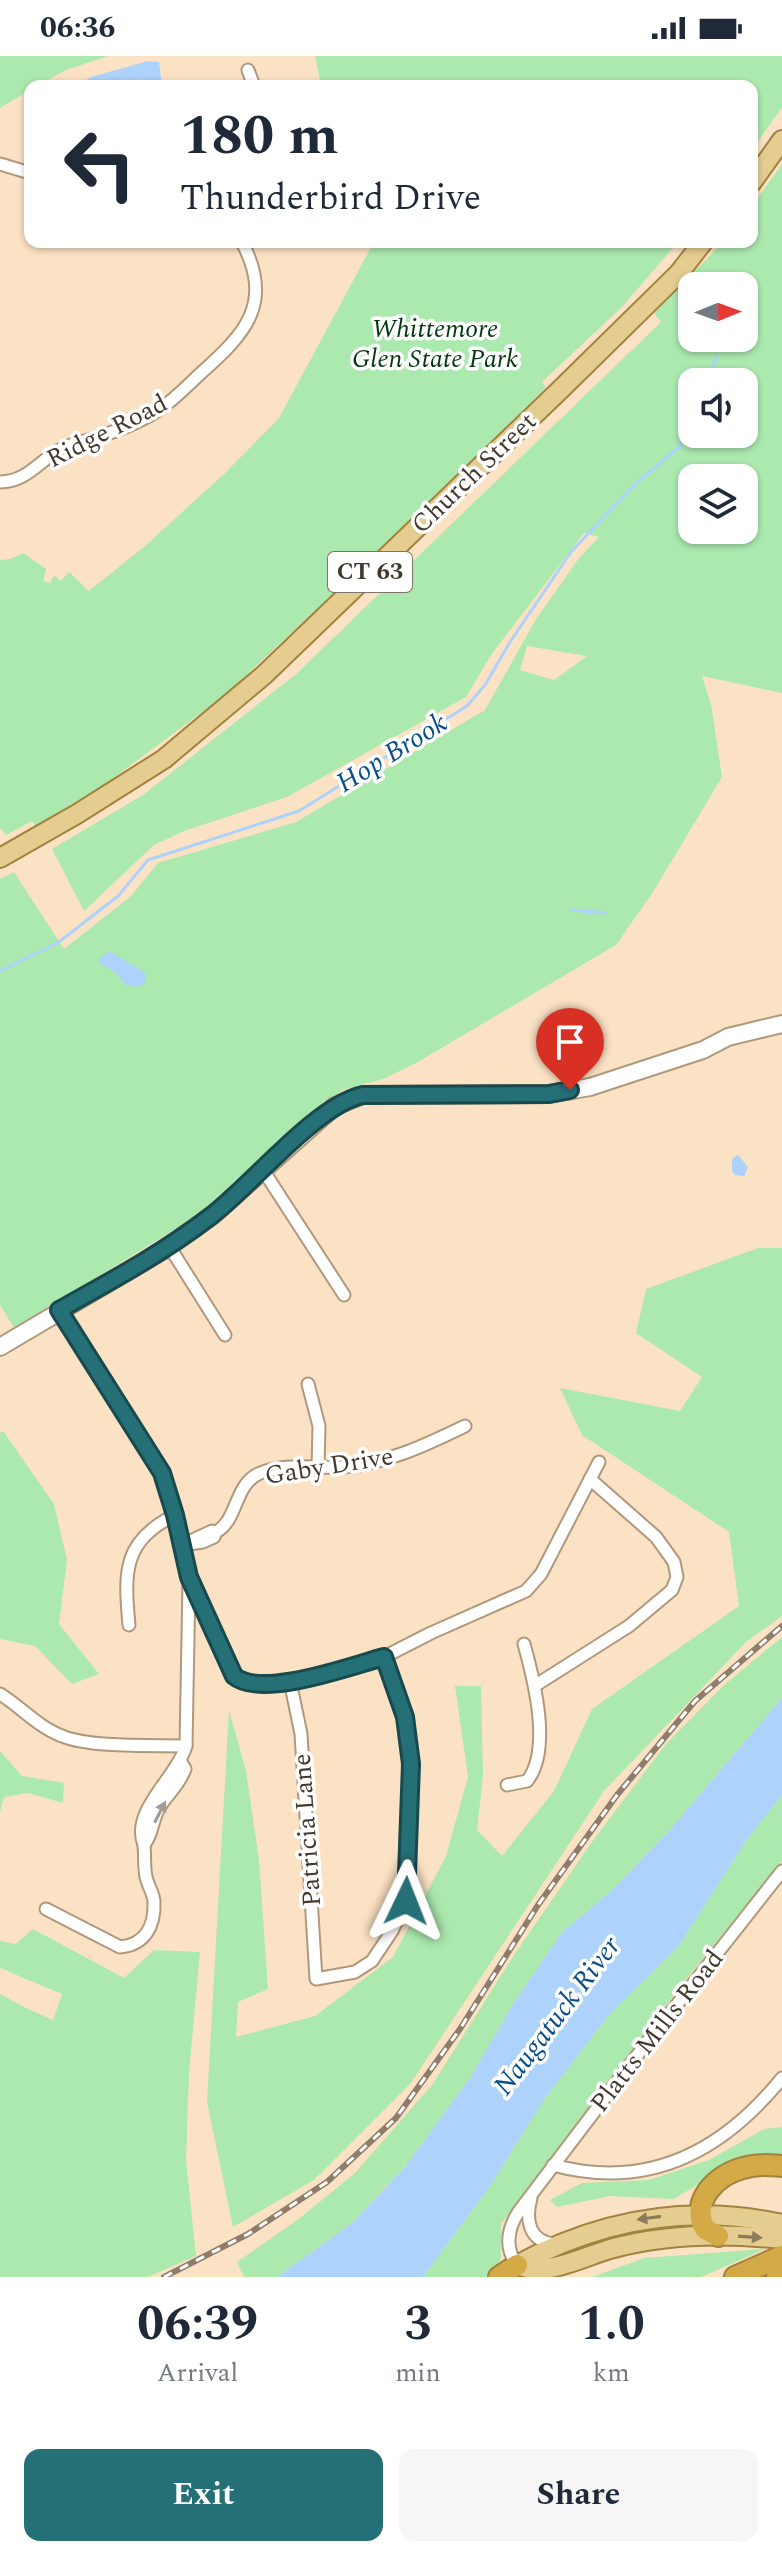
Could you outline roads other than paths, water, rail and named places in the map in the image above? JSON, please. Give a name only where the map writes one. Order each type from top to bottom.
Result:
[{"type":"highway","points":[[718,2236],[705,2229],[700,2214],[700,2206],[708,2191],[723,2176],[745,2167],[782,2166]]},
{"type":"highway","points":[[499,2277],[517,2265]]},
{"type":"highway","points":[[735,2277],[778,2268]]},
{"type":"main road","points":[[758,174],[782,140]]},
{"type":"main road","name":"Church Street","points":[[2,853],[77,814],[164,759],[264,675],[679,273],[698,248]]},
{"type":"main road","points":[[0,1347],[169,1246],[213,1215],[335,1106],[353,1097],[395,1093],[549,1094],[590,1087],[703,1050],[728,1037],[782,1024]]},
{"type":"main road","points":[[517,2265],[559,2243],[626,2222],[700,2214],[782,2224]]},
{"type":"main road","points":[[517,2265],[525,2270],[543,2273],[631,2244],[673,2238],[718,2236],[782,2239]]},
{"type":"street","points":[[248,70],[252,80]]},
{"type":"street","points":[[0,164],[24,171]]},
{"type":"street","name":"Ridge Road","points":[[0,482],[22,479],[62,448],[107,434],[160,409],[217,359],[243,333],[254,311],[256,293],[245,248]]},
{"type":"street","points":[[263,1170],[344,1295]]},
{"type":"street","points":[[169,1246],[225,1335]]},
{"type":"street","points":[[59,1310],[162,1473],[189,1577],[234,1676],[246,1684],[290,1681],[384,1657],[526,1591],[541,1574],[599,1462]]},
{"type":"street","points":[[308,1384],[319,1426],[318,1468]]},
{"type":"street","name":"Gaby Drive","points":[[182,1545],[214,1537],[225,1525],[242,1488],[256,1475],[278,1469],[343,1467],[389,1458],[424,1446],[465,1426]]},
{"type":"street","points":[[536,1685],[629,1626],[672,1590],[677,1577],[674,1562],[656,1537],[590,1479]]},
{"type":"street","points":[[129,1625],[126,1596],[128,1569],[135,1545],[153,1526],[175,1515]]},
{"type":"street","points":[[46,1909],[120,1947],[133,1946],[148,1933],[154,1900],[146,1876],[141,1837],[147,1808],[181,1762],[186,1746],[189,1577]]},
{"type":"street","points":[[507,1785],[527,1781],[537,1763],[536,1685],[524,1644]]},
{"type":"street","name":"Patricia Lane","points":[[290,1681],[301,1734],[316,1979],[355,1972],[372,1961],[392,1931],[406,1901],[411,1764],[405,1717],[384,1657]]},
{"type":"street","points":[[0,1694],[64,1738],[186,1746]]},
{"type":"street","name":"Platts Mills Road","points":[[517,2265],[510,2251],[510,2228],[533,2192],[782,1871]]},
{"type":"street","points":[[553,2165],[583,2172],[615,2173],[648,2169],[682,2159],[712,2145],[738,2126],[782,2078]]},
{"type":"street","points":[[533,2192],[528,2210],[530,2228],[539,2240],[559,2243]]},
{"type":"water","points":[[148,61],[159,62],[161,80],[86,80]]},
{"type":"water","points":[[109,951],[146,974],[146,982],[137,987],[126,985],[117,974],[100,963],[99,958]]},
{"type":"water","points":[[738,1155],[748,1167],[744,1176],[735,1175],[732,1171],[732,1159]]},
{"type":"water","name":"Naugatuck River","points":[[782,1698],[782,1795],[747,1839],[678,1947],[609,2015],[545,2098],[490,2186],[423,2277],[277,2277],[352,2223],[404,2168],[470,2078],[513,2004],[563,1931],[611,1891],[667,1833]]},
{"type":"waterway","name":"Hop Brook","points":[[713,368],[717,356]]},
{"type":"waterway","name":"Hop Brook","points":[[0,971],[59,942],[118,896],[148,860],[299,811],[467,706],[485,685],[571,552],[635,484],[678,448]]},
{"type":"waterway","points":[[571,910],[607,913]]},
{"type":"railway","points":[[164,2277],[248,2234],[327,2182],[396,2118],[460,2029],[538,1905],[617,1795],[695,1701],[782,1626]]},
{"type":"park label","name":"Whittemore Glen State Park","points":[[435,344]]}]
